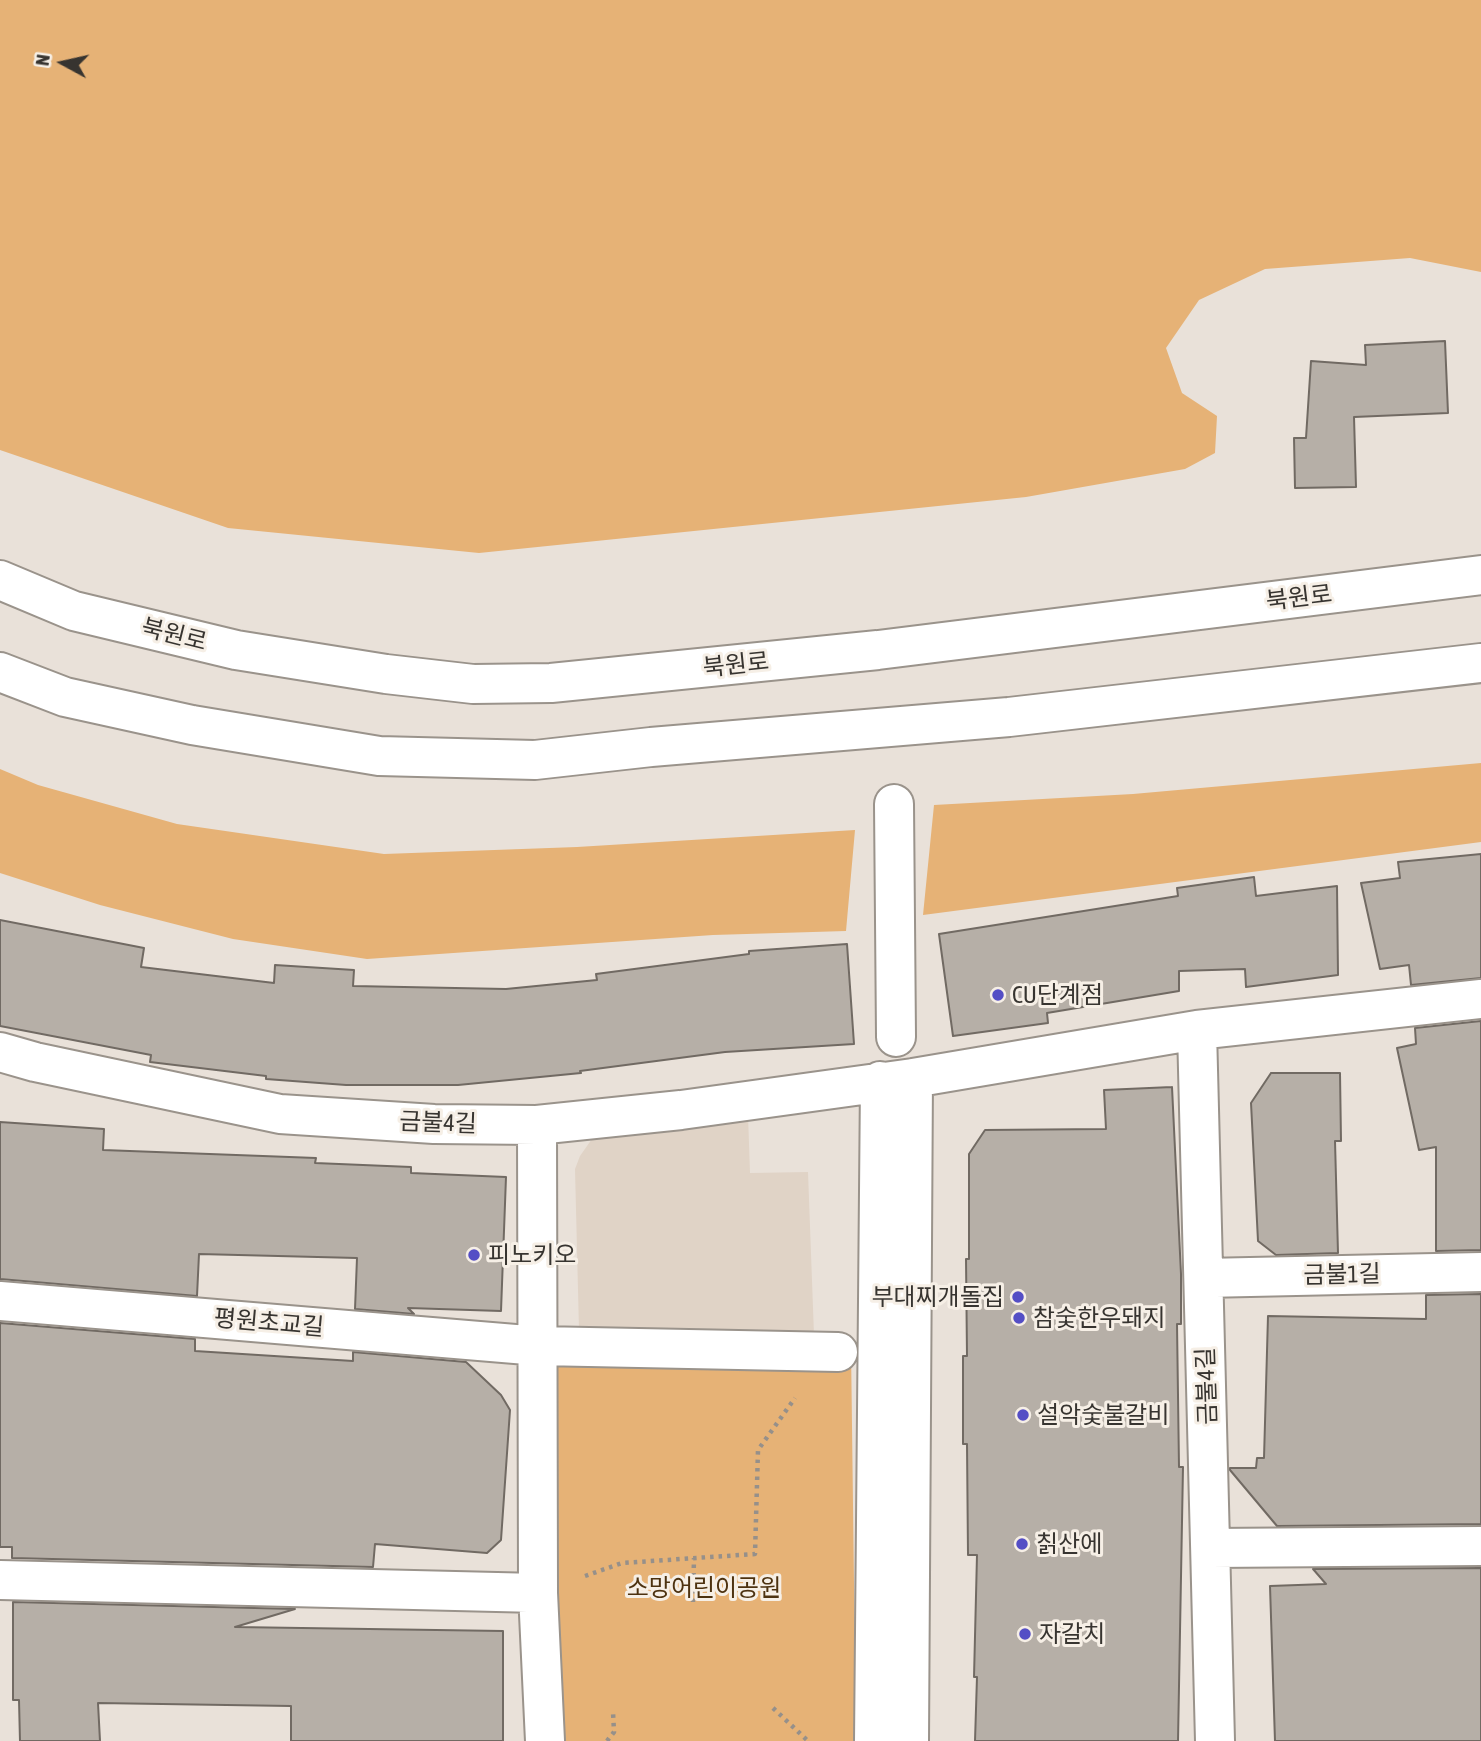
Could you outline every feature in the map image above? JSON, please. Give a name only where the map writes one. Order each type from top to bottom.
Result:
[{"type":"street","name":"북원로","points":[[0,580],[74,611],[236,650],[386,674],[473,684],[551,683],[878,650],[1481,575]]},
{"type":"street","points":[[0,672],[65,697],[192,725],[379,756],[535,760],[651,747],[1009,716],[1481,663]]},
{"type":"street","points":[[894,804],[896,1037]]},
{"type":"street","name":"금불4길","points":[[0,1052],[35,1062],[280,1114],[434,1124],[537,1125],[681,1110],[896,1079],[1197,1030],[1481,999]]},
{"type":"street","name":"금불4길","points":[[1197,1030],[1215,1741]]},
{"type":"street","points":[[874,1741],[896,1079]]},
{"type":"street","points":[[896,1079],[909,1741]]},
{"type":"street","points":[[537,1125],[538,1593],[545,1741]]},
{"type":"street","name":"금불1길","points":[[1204,1278],[1481,1272]]},
{"type":"street","name":"평원초교길","points":[[0,1301],[539,1346],[838,1352]]},
{"type":"street","points":[[1211,1548],[1481,1546]]},
{"type":"street","points":[[0,1580],[538,1593]]},
{"type":"path","points":[[538,1593],[622,1563],[755,1554],[758,1450],[800,1391]]},
{"type":"path","points":[[693,1602],[694,1558]]},
{"type":"path","points":[[773,1708],[808,1741]]},
{"type":"path","points":[[607,1741],[614,1732],[613,1712]]},
{"type":"shaded area","points":[[748,1115],[750,1173],[808,1172],[814,1335],[579,1330],[575,1169],[580,1156],[594,1136]]},
{"type":"green space","points":[[0,0],[1481,0],[1481,272],[1410,258],[1265,269],[1199,300],[1166,348],[1182,393],[1217,416],[1215,453],[1185,469],[1026,497],[479,553],[228,528],[0,450]]},
{"type":"green space","points":[[1481,763],[1481,842],[923,915],[934,805],[1133,794]]},
{"type":"green space","points":[[0,769],[38,785],[177,824],[384,854],[577,847],[855,830],[846,931],[713,935],[367,959],[233,939],[100,905],[0,873]]},
{"type":"green space","name":"소망어린이공원","points":[[851,1347],[856,1741],[565,1741],[553,1591],[557,1350]]},
{"type":"building","points":[[1445,341],[1448,413],[1354,417],[1356,487],[1295,488],[1294,438],[1306,438],[1311,361],[1366,365],[1365,345]]},
{"type":"building","points":[[1481,854],[1481,978],[1411,985],[1409,965],[1380,969],[1361,883],[1400,878],[1398,862]]},
{"type":"building","points":[[1254,877],[1256,896],[1337,886],[1338,975],[1246,987],[1245,969],[1179,971],[1179,991],[1047,1013],[1048,1023],[953,1036],[939,934],[1178,896],[1177,888]]},
{"type":"building","points":[[0,920],[144,948],[141,967],[274,983],[275,965],[354,970],[353,986],[506,989],[597,980],[596,974],[749,954],[749,951],[847,944],[854,1044],[725,1052],[580,1071],[581,1073],[458,1085],[346,1085],[266,1079],[266,1076],[150,1062],[151,1055],[0,1026]]},
{"type":"building","points":[[1481,1021],[1481,1250],[1436,1251],[1436,1147],[1419,1150],[1397,1048],[1416,1044],[1415,1028]]},
{"type":"building","points":[[1271,1073],[1340,1073],[1341,1141],[1335,1141],[1338,1253],[1276,1255],[1258,1241],[1251,1103]]},
{"type":"building","points":[[1172,1087],[1181,1274],[1181,1324],[1177,1324],[1179,1467],[1183,1467],[1178,1741],[975,1741],[977,1555],[968,1555],[967,1444],[963,1444],[963,1356],[967,1356],[969,1154],[985,1130],[1106,1129],[1104,1090]]},
{"type":"building","points":[[0,1122],[104,1129],[103,1150],[316,1158],[315,1163],[411,1167],[411,1173],[506,1177],[501,1311],[408,1308],[414,1314],[355,1309],[357,1258],[199,1254],[197,1296],[0,1279]]},
{"type":"building","points":[[1481,1294],[1481,1524],[1277,1526],[1230,1470],[1256,1468],[1257,1458],[1264,1458],[1268,1316],[1426,1319],[1426,1295]]},
{"type":"building","points":[[0,1323],[195,1339],[195,1351],[353,1361],[353,1352],[466,1362],[501,1395],[510,1410],[501,1540],[487,1553],[375,1544],[373,1567],[12,1558],[12,1547],[0,1547]]},
{"type":"building","points":[[1481,1568],[1481,1741],[1275,1741],[1270,1586],[1326,1584],[1313,1569]]},
{"type":"building","points":[[13,1602],[295,1609],[235,1627],[503,1631],[503,1741],[291,1741],[291,1706],[98,1703],[100,1741],[20,1741],[19,1700],[13,1700]]},
{"type":"place","name":"CU단계점","points":[[998,995]]},
{"type":"place","name":"피노키오","points":[[474,1255]]},
{"type":"place","name":"부대찌개돌집","points":[[1018,1297]]},
{"type":"place","name":"참숯한우돼지","points":[[1019,1318]]},
{"type":"place","name":"설악숯불갈비","points":[[1023,1415]]},
{"type":"place","name":"칡산에","points":[[1022,1544]]},
{"type":"place","name":"자갈치","points":[[1025,1634]]}]
